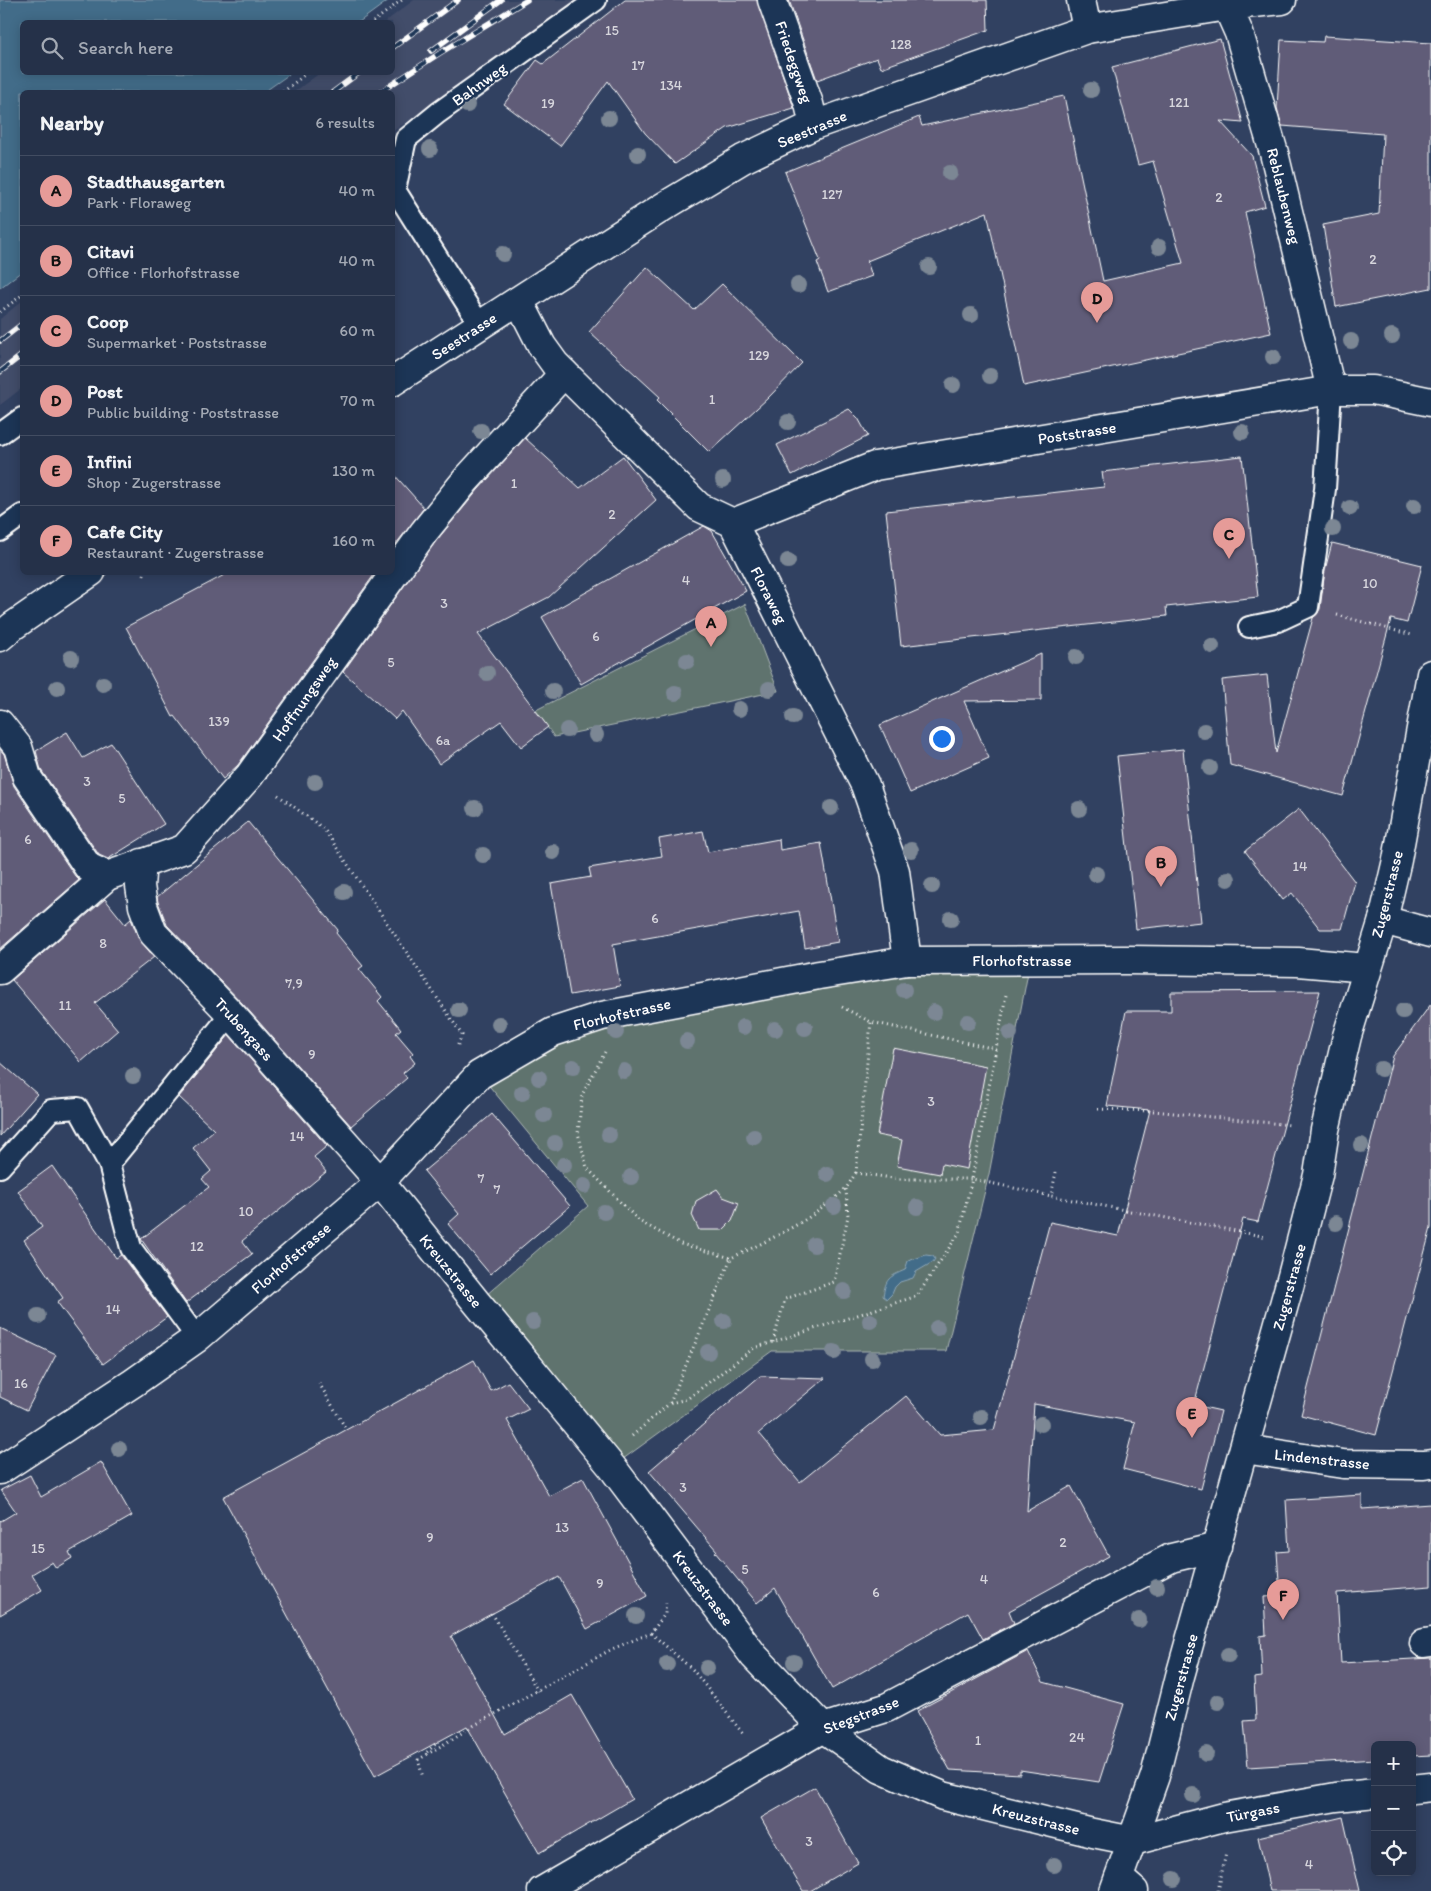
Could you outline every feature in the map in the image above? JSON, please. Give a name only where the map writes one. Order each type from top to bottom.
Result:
[{"type":"street","name":"Friedeggweg","points":[[772,0],[809,104],[814,125]]},
{"type":"street","points":[[1081,0],[1087,29]]},
{"type":"street","name":"Seestrasse","points":[[395,380],[663,207],[743,159],[814,125],[1087,29],[1227,6],[1282,0]]},
{"type":"street","name":"Reblaubenweg","points":[[1227,6],[1239,33],[1274,153],[1332,390]]},
{"type":"street","points":[[519,301],[542,346],[555,364],[699,507],[733,523]]},
{"type":"street","name":"Hoffnungsweg","points":[[395,572],[424,532],[466,480],[564,373]]},
{"type":"street","name":"Poststrasse","points":[[733,523],[875,466],[1332,390],[1373,390],[1431,402]]},
{"type":"street","name":"Floraweg","points":[[733,523],[865,785],[895,871],[907,961]]},
{"type":"street","points":[[4,626],[86,575]]},
{"type":"street","name":"Hoffnungsweg","points":[[0,970],[107,876],[184,849],[250,775],[393,575]]},
{"type":"street","name":"Zugerstrasse","points":[[1122,1887],[1133,1840],[1155,1776],[1180,1676],[1292,1276],[1318,1175],[1325,1130],[1347,1036],[1383,920],[1397,860],[1431,674]]},
{"type":"street","points":[[0,724],[18,747],[27,777],[88,867],[107,876]]},
{"type":"street","name":"Trubengass","points":[[142,863],[140,886],[143,906],[153,933],[231,1014],[380,1182]]},
{"type":"street","points":[[1383,920],[1431,933]]},
{"type":"street","name":"Florhofstrasse","points":[[0,1470],[133,1383],[197,1338],[380,1182],[479,1075],[553,1032],[602,1016],[819,975],[907,961],[1298,962],[1367,968]]},
{"type":"street","name":"Kreuzstrasse","points":[[380,1182],[612,1467],[754,1656],[823,1728],[881,1769],[943,1796],[1093,1833],[1133,1840]]},
{"type":"street","name":"Lindenstrasse","points":[[1244,1449],[1344,1464],[1431,1464]]},
{"type":"street","name":"Stegstrasse","points":[[542,1891],[823,1728],[886,1708],[1171,1558],[1217,1547]]},
{"type":"street","points":[[1416,1789],[1431,1787]]},
{"type":"street","name":"Türgass","points":[[1133,1840],[1224,1817],[1336,1797],[1371,1793]]},
{"type":"lane","name":"Bahnweg","points":[[395,187],[406,139],[438,113],[596,0]]},
{"type":"lane","points":[[395,193],[480,325]]},
{"type":"lane","points":[[1249,627],[1278,621],[1308,607],[1325,489],[1332,390]]},
{"type":"lane","points":[[0,434],[20,419]]},
{"type":"lane","points":[[0,531],[20,516]]},
{"type":"lane","points":[[109,1164],[231,1014]]},
{"type":"lane","points":[[0,1167],[51,1110],[78,1108],[109,1164],[130,1248],[197,1338]]},
{"type":"path","points":[[376,20],[402,0]]},
{"type":"path","points":[[286,90],[304,75]]},
{"type":"path","points":[[0,312],[20,297]]},
{"type":"path","points":[[1308,607],[1412,636]]},
{"type":"path","points":[[272,790],[324,829],[462,1035],[456,1048],[479,1075]]},
{"type":"path","points":[[670,1403],[687,1399],[754,1348],[917,1296],[959,1233],[972,1179],[1013,960]]},
{"type":"path","points":[[819,975],[835,1003],[871,1022],[996,1049]]},
{"type":"path","points":[[605,1052],[582,1095],[578,1133],[588,1168],[639,1221],[681,1244],[731,1258],[784,1233],[846,1188],[856,1173],[871,1022]]},
{"type":"path","points":[[1098,1109],[1153,1112],[1294,1126]]},
{"type":"path","points":[[1051,1196],[1056,1172]]},
{"type":"path","points":[[856,1173],[900,1180],[972,1179],[1276,1239]]},
{"type":"path","points":[[773,1343],[785,1299],[834,1282],[848,1216],[846,1188]]},
{"type":"path","points":[[612,1467],[630,1438],[670,1403],[731,1258]]},
{"type":"path","points":[[319,1383],[346,1429]]},
{"type":"path","points":[[418,1760],[473,1726],[612,1649],[651,1632],[666,1614],[667,1591]]},
{"type":"path","points":[[492,1613],[538,1691]]},
{"type":"path","points":[[651,1632],[693,1670],[764,1762]]},
{"type":"path","points":[[418,1760],[440,1741]]},
{"type":"path","points":[[418,1760],[423,1778]]},
{"type":"shaded area","points":[[0,0],[389,0],[362,20],[20,20],[20,75],[288,75],[267,90],[20,90],[20,273],[0,288]]},
{"type":"shaded area","points":[[414,0],[586,0],[395,130],[395,90],[297,90],[317,75],[395,75],[395,20],[388,20]]},
{"type":"shaded area","points":[[20,303],[20,390],[0,405],[0,319]]},
{"type":"shaded area","points":[[926,1255],[933,1256],[935,1259],[933,1262],[916,1272],[913,1278],[900,1282],[887,1299],[883,1296],[885,1285],[889,1279],[905,1270],[908,1261]]},
{"type":"green space","points":[[745,604],[778,691],[554,737],[536,710]]},
{"type":"green space","points":[[1031,957],[989,1174],[946,1351],[772,1351],[612,1467],[477,1303],[588,1206],[486,1082],[602,1016]]},
{"type":"building","points":[[625,0],[757,0],[794,108],[727,128],[675,164],[645,133],[608,81],[560,146],[504,104],[537,60],[543,64]]},
{"type":"building","points":[[789,0],[987,0],[988,30],[881,68],[877,58],[817,80]]},
{"type":"building","points":[[1324,36],[1431,43],[1431,288],[1336,307],[1323,225],[1379,214],[1383,134],[1282,126],[1277,108],[1281,40],[1323,42]]},
{"type":"building","points":[[1220,39],[1243,123],[1220,121],[1252,156],[1265,206],[1245,212],[1271,333],[1024,386],[987,212],[867,261],[872,276],[828,292],[817,262],[820,260],[785,172],[919,117],[922,126],[1064,96],[1103,281],[1183,263],[1153,161],[1138,165],[1112,67]]},
{"type":"building","points":[[647,267],[694,310],[722,284],[802,363],[768,398],[709,452],[657,400],[660,397],[589,332]]},
{"type":"building","points":[[849,409],[858,418],[868,436],[792,475],[777,445]]},
{"type":"building","points":[[525,438],[580,488],[623,456],[656,500],[549,597],[478,634],[548,727],[521,747],[501,721],[439,764],[402,711],[395,719],[343,672],[436,541],[478,490]]},
{"type":"building","points":[[1242,456],[1258,597],[1166,607],[1167,616],[901,646],[886,511],[1104,487],[1102,472]]},
{"type":"building","points":[[395,475],[424,508],[395,545]]},
{"type":"building","points":[[704,526],[712,531],[746,591],[581,684],[542,617]]},
{"type":"building","points":[[1332,543],[1422,565],[1407,623],[1391,619],[1343,796],[1230,765],[1222,680],[1267,675],[1276,753],[1313,618],[1320,609],[1325,570]]},
{"type":"building","points":[[224,575],[374,575],[238,765],[223,779],[175,716],[173,717],[126,627]]},
{"type":"building","points":[[1041,654],[1041,700],[964,701],[989,758],[910,793],[880,725]]},
{"type":"building","points":[[67,732],[83,758],[111,743],[164,824],[108,859],[99,855],[41,770],[36,751]]},
{"type":"building","points":[[0,749],[4,754],[14,786],[79,880],[0,949]]},
{"type":"building","points":[[1183,749],[1201,922],[1136,929],[1117,756]]},
{"type":"building","points":[[1299,809],[1355,882],[1342,929],[1320,929],[1292,893],[1283,900],[1245,851]]},
{"type":"building","points":[[248,822],[338,930],[336,933],[363,966],[359,969],[382,997],[378,1001],[401,1029],[396,1033],[413,1053],[410,1056],[415,1063],[403,1073],[407,1078],[351,1126],[242,1003],[167,925],[158,902],[157,897]]},
{"type":"building","points":[[703,831],[708,852],[779,839],[780,850],[821,843],[838,942],[805,948],[799,911],[613,944],[620,986],[570,995],[551,884],[591,877],[589,868],[662,856],[659,839]]},
{"type":"building","points":[[105,899],[125,924],[131,919],[139,939],[154,957],[95,1003],[118,1030],[81,1062],[12,980]]},
{"type":"building","points":[[1320,991],[1258,1222],[1243,1219],[1194,1405],[1221,1411],[1201,1489],[1123,1469],[1135,1422],[1034,1404],[1027,1511],[1071,1486],[1109,1556],[1009,1611],[1014,1623],[983,1639],[968,1612],[832,1689],[775,1588],[757,1603],[715,1552],[717,1551],[649,1471],[760,1376],[825,1378],[759,1433],[800,1482],[906,1396],[940,1435],[994,1430],[1050,1222],[1118,1236],[1150,1110],[1107,1106],[1126,1011],[1171,1011],[1171,992]]},
{"type":"building","points":[[1431,1004],[1431,1228],[1376,1435],[1301,1415],[1393,1056]]},
{"type":"building","points":[[229,1035],[327,1146],[314,1157],[326,1172],[242,1241],[252,1254],[186,1303],[141,1239],[209,1187],[202,1179],[211,1171],[193,1148],[214,1130],[179,1097]]},
{"type":"building","points":[[893,1048],[986,1066],[967,1169],[942,1164],[940,1174],[897,1166],[902,1140],[877,1135]]},
{"type":"building","points":[[0,1062],[37,1094],[0,1136]]},
{"type":"building","points":[[492,1114],[570,1206],[490,1274],[448,1224],[459,1214],[424,1171]]},
{"type":"building","points":[[52,1166],[116,1258],[121,1255],[167,1317],[103,1364],[57,1302],[63,1298],[24,1240],[42,1227],[18,1191]]},
{"type":"building","points":[[717,1189],[723,1197],[739,1203],[732,1221],[723,1230],[699,1230],[692,1215],[696,1201]]},
{"type":"building","points":[[0,1328],[56,1355],[27,1410],[0,1397]]},
{"type":"building","points":[[474,1360],[491,1391],[508,1382],[529,1409],[507,1420],[549,1496],[583,1478],[647,1596],[587,1629],[559,1577],[451,1636],[505,1734],[572,1695],[632,1799],[539,1853],[467,1726],[375,1776],[223,1497]]},
{"type":"building","points":[[101,1462],[132,1516],[69,1552],[72,1558],[56,1568],[52,1562],[32,1574],[42,1590],[0,1615],[0,1520],[16,1512],[1,1490],[30,1475],[41,1497]]},
{"type":"building","points":[[1362,1495],[1362,1509],[1431,1504],[1431,1586],[1337,1593],[1341,1663],[1431,1658],[1431,1755],[1416,1756],[1416,1741],[1371,1741],[1371,1759],[1248,1767],[1244,1721],[1256,1720],[1254,1678],[1262,1677],[1260,1636],[1266,1635],[1264,1597],[1280,1596],[1277,1552],[1289,1551],[1286,1500]]},
{"type":"building","points":[[1028,1651],[1043,1682],[1124,1704],[1099,1782],[1020,1770],[1020,1774],[950,1770],[917,1711]]},
{"type":"building","points":[[815,1787],[858,1863],[810,1891],[803,1891],[761,1818]]},
{"type":"building","points":[[1343,1817],[1360,1891],[1270,1891],[1258,1837]]},
{"type":"railway","points":[[395,46],[458,0]]},
{"type":"railway","points":[[431,51],[501,0]]},
{"type":"railway","points":[[383,90],[527,0]]},
{"type":"railway","points":[[336,90],[356,75]]},
{"type":"railway","points":[[0,341],[20,326]]},
{"type":"railway","points":[[0,372],[20,357]]},
{"type":"place","name":"Post","points":[[1097,323]]},
{"type":"place","name":"Coop","points":[[1229,559]]},
{"type":"place","name":"Stadthausgarten","points":[[711,647]]},
{"type":"place","name":"Citavi","points":[[1161,887]]},
{"type":"place","name":"Infini","points":[[1192,1438]]},
{"type":"place","name":"Cafe City","points":[[1283,1620]]}]
